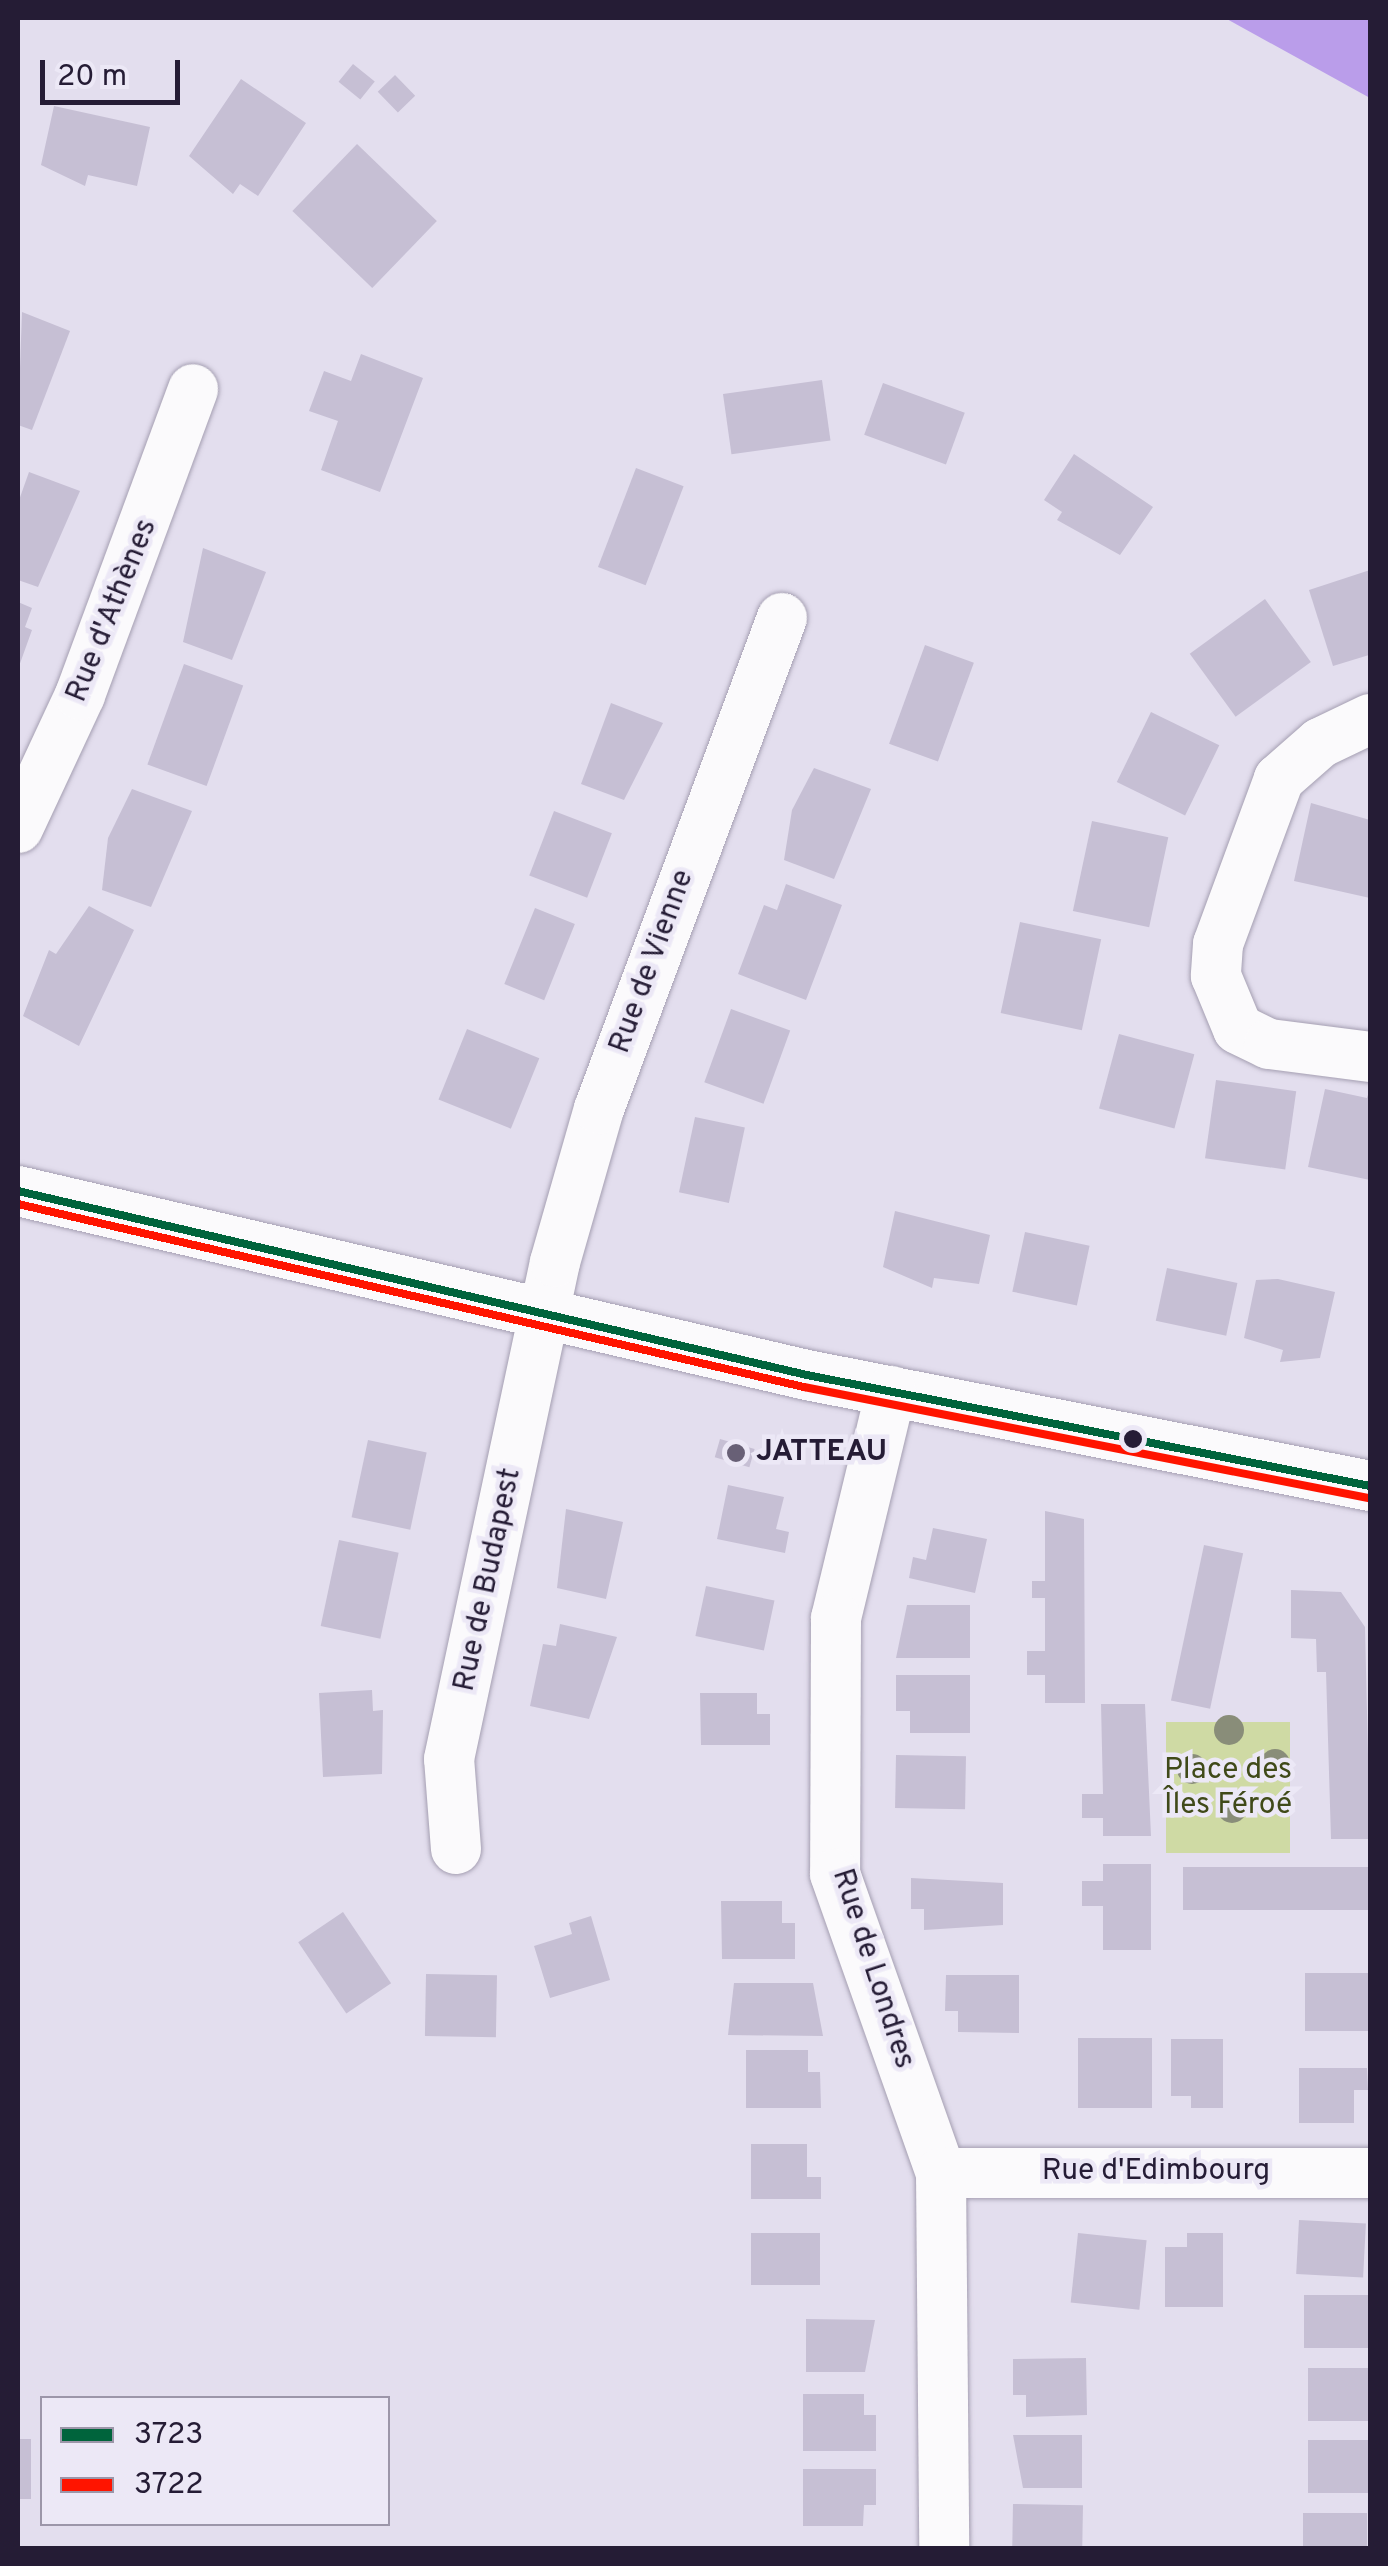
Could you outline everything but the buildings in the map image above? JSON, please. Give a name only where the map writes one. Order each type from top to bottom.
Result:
[{"type":"street","name":"Rue d'Athènes","points":[[18,828],[88,676],[193,389]]},
{"type":"street","name":"Rue de Vienne","points":[[545,1312],[599,1109],[782,618]]},
{"type":"street","points":[[1370,719],[1320,743],[1278,778],[1218,944],[1216,976],[1238,1029],[1269,1044],[1370,1056]]},
{"type":"street","points":[[18,1191],[891,1391],[1370,1486]]},
{"type":"street","name":"Rue de Budapest","points":[[456,1849],[449,1760],[545,1312]]},
{"type":"street","name":"Rue de Londres","points":[[891,1391],[836,1618],[834,1874],[941,2173],[944,2548]]},
{"type":"street","name":"Rue d'Edimbourg","points":[[941,2173],[1370,2174]]},
{"type":"green space","name":"Place des Îles Féroé","points":[[1166,1722],[1290,1722],[1290,1853],[1166,1853]]},
{"type":"shaded area","points":[[1225,18],[1370,18],[1370,98]]},
{"type":"transit line","name":"3723","points":[[18,1191],[807,1375],[1370,1486]]},
{"type":"transit line","name":"3722","points":[[18,1204],[804,1387],[1368,1498]]},
{"type":"place","name":"JATTEAU","points":[[736,1453]]}]
